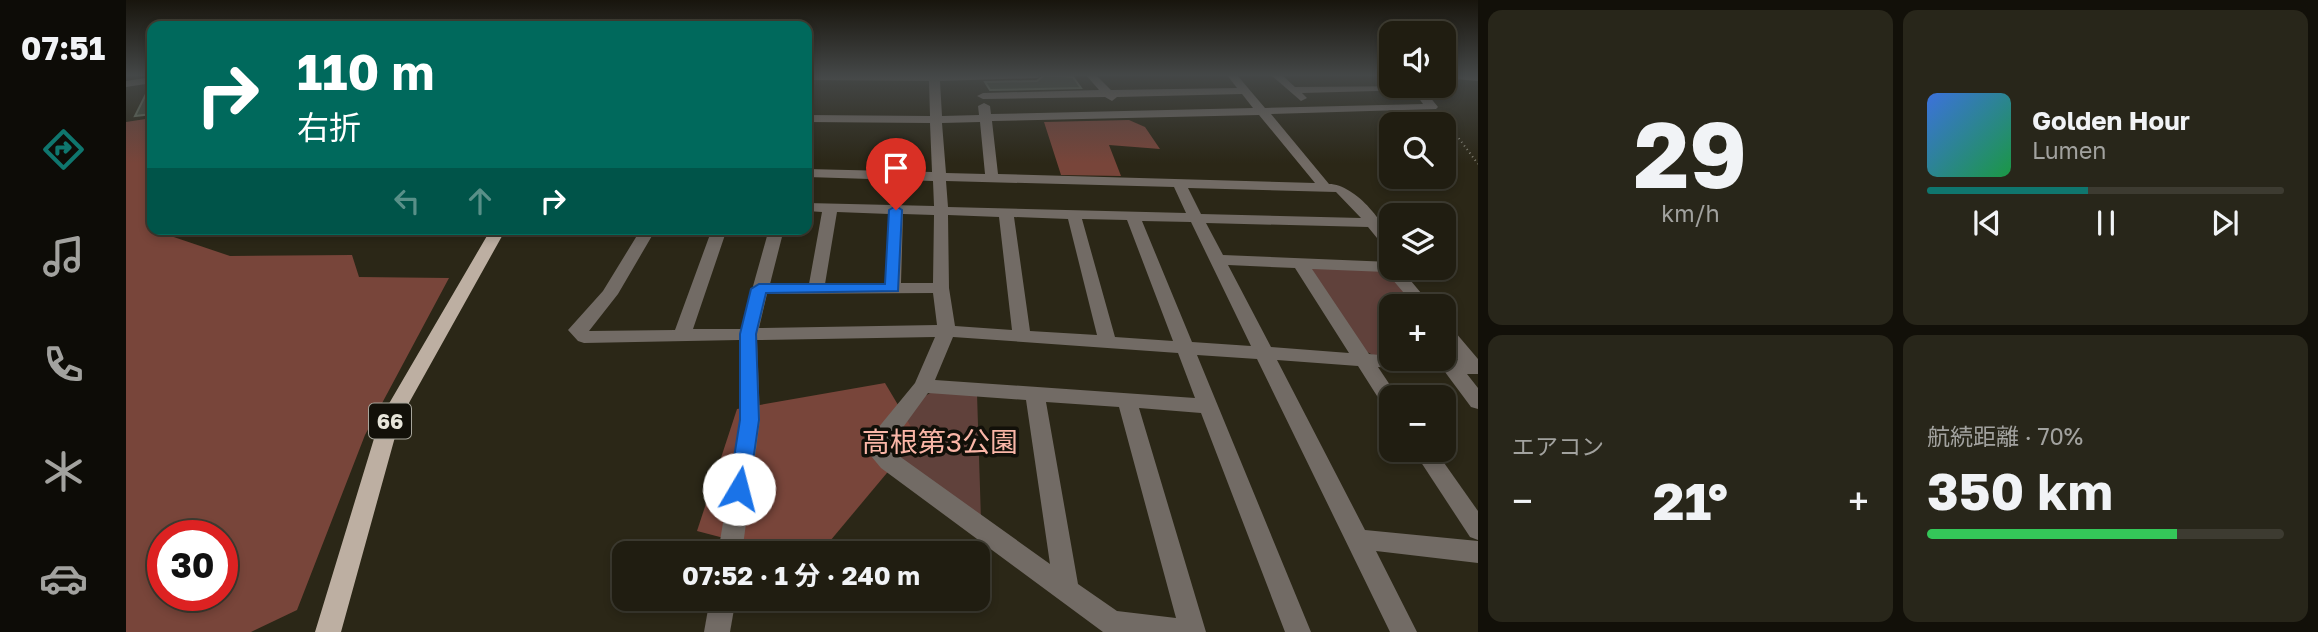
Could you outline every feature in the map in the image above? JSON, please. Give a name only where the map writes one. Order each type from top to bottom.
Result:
[{"type":"main road","name":"66","points":[[328,632],[390,419],[496,235]]},
{"type":"street","points":[[935,104],[941,211],[941,288],[947,331],[923,386],[880,440],[877,450],[889,462],[1067,592],[1111,628],[1191,632],[1127,400]]},
{"type":"street","points":[[984,104],[992,178]]},
{"type":"street","points":[[1116,104],[1124,114]]},
{"type":"street","points":[[1256,104],[1325,187]]},
{"type":"street","points":[[1308,104],[1315,111]]},
{"type":"street","points":[[812,119],[1315,111],[1427,108],[1431,104]]},
{"type":"street","points":[[812,173],[1339,188],[1379,233]]},
{"type":"street","points":[[1179,184],[1404,632]]},
{"type":"street","points":[[812,207],[1370,223]]},
{"type":"street","points":[[816,289],[830,208]]},
{"type":"street","points":[[892,288],[896,210]]},
{"type":"street","points":[[1006,213],[1022,337]]},
{"type":"street","points":[[1074,215],[1108,343]]},
{"type":"street","points":[[1133,217],[1298,632]]},
{"type":"street","points":[[645,235],[610,293],[577,330],[584,337],[947,331],[1379,362]]},
{"type":"street","points":[[682,337],[718,235]]},
{"type":"street","points":[[732,541],[750,420],[748,334],[774,235]]},
{"type":"street","points":[[1217,260],[1379,267]]},
{"type":"street","points":[[1300,263],[1379,385]]},
{"type":"street","points":[[1402,280],[1414,294]]},
{"type":"street","points":[[759,289],[941,288]]},
{"type":"street","points":[[1456,344],[1477,368]]},
{"type":"street","points":[[1456,367],[1477,368]]},
{"type":"street","points":[[1454,371],[1478,402]]},
{"type":"street","points":[[923,386],[1208,406]]},
{"type":"street","points":[[1035,393],[1067,592]]},
{"type":"street","points":[[1432,462],[1478,530]]},
{"type":"street","points":[[1357,539],[1478,552]]},
{"type":"street","points":[[717,632],[721,611]]},
{"type":"path","points":[[1427,108],[1442,114],[1478,164]]},
{"type":"green space","points":[[1314,266],[1379,271],[1379,280],[1397,280],[1408,294],[1379,294],[1379,356],[1361,349],[1308,270]]},
{"type":"green space","name":"高根第3公園","points":[[937,389],[977,394],[981,520],[896,456],[886,443],[925,396]]},
{"type":"shaded area","points":[[147,119],[147,235],[168,235],[230,256],[352,255],[359,277],[449,278],[365,435],[297,610],[251,632],[126,632],[126,122]]},
{"type":"shaded area","points":[[1129,120],[1145,127],[1160,149],[1109,145],[1121,176],[1061,175],[1044,122]]},
{"type":"shaded area","points":[[885,383],[917,437],[830,541],[735,541],[697,531],[737,409]]},
{"type":"building","points":[[141,104],[147,104],[147,115],[135,116]]},
{"type":"route","points":[[739,489],[750,420],[748,334],[759,289],[892,288],[896,210]]}]
